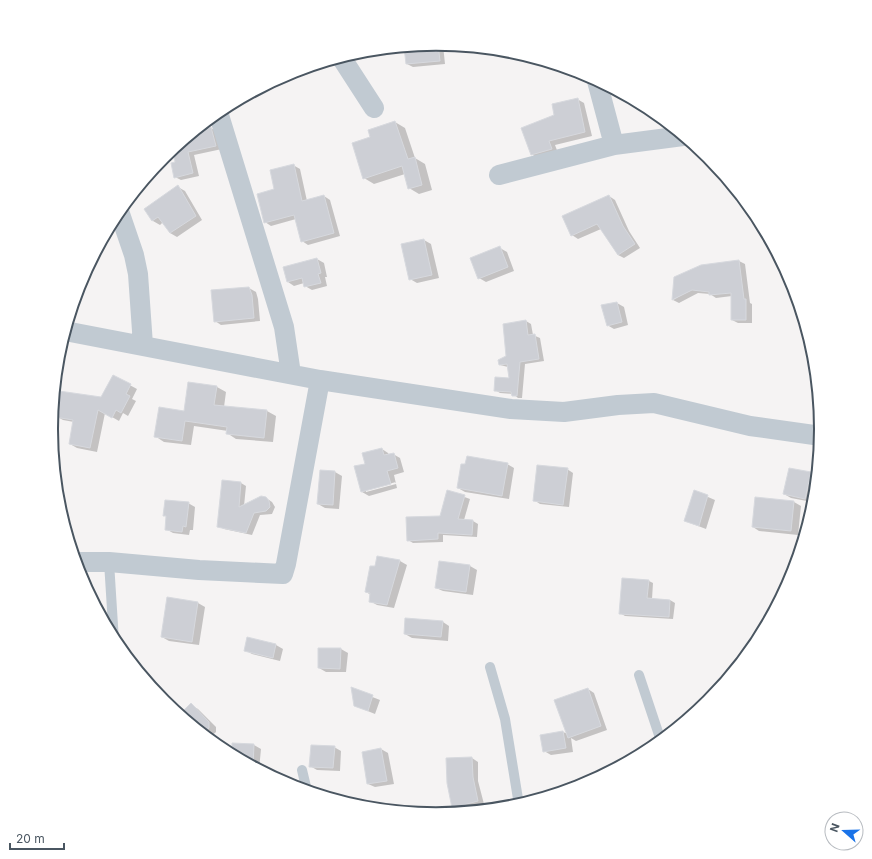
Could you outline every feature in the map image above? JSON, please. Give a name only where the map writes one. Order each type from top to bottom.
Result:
[{"type":"street","points":[[345,62],[374,108]]},
{"type":"street","points":[[599,88],[614,145]]},
{"type":"street","points":[[220,119],[282,320],[291,374]]},
{"type":"street","points":[[500,175],[614,145],[676,137]]},
{"type":"street","points":[[122,218],[134,255],[138,274],[143,345]]},
{"type":"street","points":[[70,332],[320,380],[511,409],[564,412],[618,405],[654,403],[750,426],[814,435]]},
{"type":"street","points":[[82,562],[109,562],[199,570],[283,574],[289,549],[320,380]]},
{"type":"lane","points":[[109,562],[113,627]]},
{"type":"lane","points":[[490,667],[505,719],[518,799]]},
{"type":"lane","points":[[639,675],[659,735]]},
{"type":"lane","points":[[302,770],[305,785]]},
{"type":"building","points":[[439,51],[440,61],[406,64],[405,53]]},
{"type":"building","points":[[578,98],[585,132],[549,141],[552,149],[531,155],[521,128],[554,115],[552,104]]},
{"type":"building","points":[[395,121],[408,159],[415,157],[422,185],[408,189],[402,166],[363,179],[352,143],[370,137],[368,130]]},
{"type":"building","points":[[211,127],[216,146],[188,152],[193,173],[174,178],[171,163],[175,162],[174,156],[208,128]]},
{"type":"building","points":[[294,164],[302,201],[324,195],[334,233],[301,242],[294,215],[264,223],[257,194],[274,189],[270,170]]},
{"type":"building","points":[[178,185],[196,216],[170,233],[158,217],[152,221],[144,209]]},
{"type":"building","points":[[609,195],[623,226],[635,244],[618,255],[597,224],[571,236],[562,216]]},
{"type":"building","points":[[424,239],[432,275],[409,280],[401,244]]},
{"type":"building","points":[[500,246],[508,267],[478,279],[470,258]]},
{"type":"building","points":[[317,258],[321,273],[318,274],[321,283],[304,287],[302,278],[287,282],[283,267]]},
{"type":"building","points":[[739,260],[744,299],[746,299],[746,320],[731,320],[731,293],[709,295],[709,292],[692,290],[672,300],[674,277],[701,265]]},
{"type":"building","points":[[249,287],[252,295],[254,318],[214,322],[211,290]]},
{"type":"building","points":[[617,302],[622,322],[607,326],[601,305]]},
{"type":"building","points":[[526,320],[528,335],[535,334],[539,359],[520,362],[517,396],[512,396],[511,392],[494,391],[495,377],[509,378],[507,364],[499,365],[498,360],[506,356],[503,324]]},
{"type":"building","points":[[113,375],[131,384],[126,394],[130,396],[121,413],[116,410],[112,418],[98,410],[90,448],[69,444],[73,420],[58,418],[60,391],[101,397]]},
{"type":"building","points":[[188,382],[217,386],[214,405],[267,410],[264,438],[226,434],[227,427],[185,421],[182,441],[154,437],[159,407],[184,411]]},
{"type":"building","points":[[382,448],[384,455],[394,453],[398,468],[387,471],[391,484],[361,492],[354,466],[365,464],[362,453]]},
{"type":"building","points":[[467,456],[508,463],[502,496],[457,488],[461,464],[465,464]]},
{"type":"building","points":[[537,465],[568,468],[563,505],[533,501]]},
{"type":"building","points":[[789,468],[811,472],[805,499],[783,494]]},
{"type":"building","points":[[320,470],[335,471],[333,505],[317,504]]},
{"type":"building","points":[[222,480],[241,482],[239,507],[261,496],[266,497],[269,501],[270,507],[266,511],[254,513],[246,533],[217,527]]},
{"type":"building","points":[[447,490],[465,495],[458,519],[473,520],[472,535],[438,533],[438,539],[407,541],[406,517],[440,516]]},
{"type":"building","points":[[694,490],[708,495],[699,526],[684,521]]},
{"type":"building","points":[[755,497],[794,501],[791,531],[752,527]]},
{"type":"building","points":[[165,500],[189,502],[186,527],[183,526],[182,532],[165,530],[166,516],[163,516]]},
{"type":"building","points":[[377,556],[400,560],[387,605],[369,602],[370,593],[365,592],[370,566],[375,566]]},
{"type":"building","points":[[439,561],[470,565],[466,592],[435,588]]},
{"type":"building","points":[[622,578],[649,580],[647,598],[670,600],[669,617],[619,614]]},
{"type":"building","points":[[167,597],[198,602],[192,642],[161,637]]},
{"type":"building","points":[[405,618],[443,621],[441,637],[404,634]]},
{"type":"building","points":[[247,637],[276,644],[273,658],[244,651]]},
{"type":"building","points":[[318,648],[341,648],[340,669],[318,668]]},
{"type":"building","points":[[351,687],[373,695],[368,711],[354,706]]},
{"type":"building","points":[[588,688],[601,726],[568,738],[554,700]]},
{"type":"building","points":[[191,703],[209,722],[209,728],[207,730],[183,711]]},
{"type":"building","points":[[563,731],[566,748],[543,752],[540,735]]},
{"type":"building","points":[[232,743],[254,744],[253,760],[247,757],[232,748]]},
{"type":"building","points":[[311,745],[335,746],[333,768],[309,767]]},
{"type":"building","points":[[381,748],[387,781],[367,784],[362,752]]},
{"type":"building","points":[[472,757],[473,777],[478,801],[452,807],[447,783],[446,758]]}]
